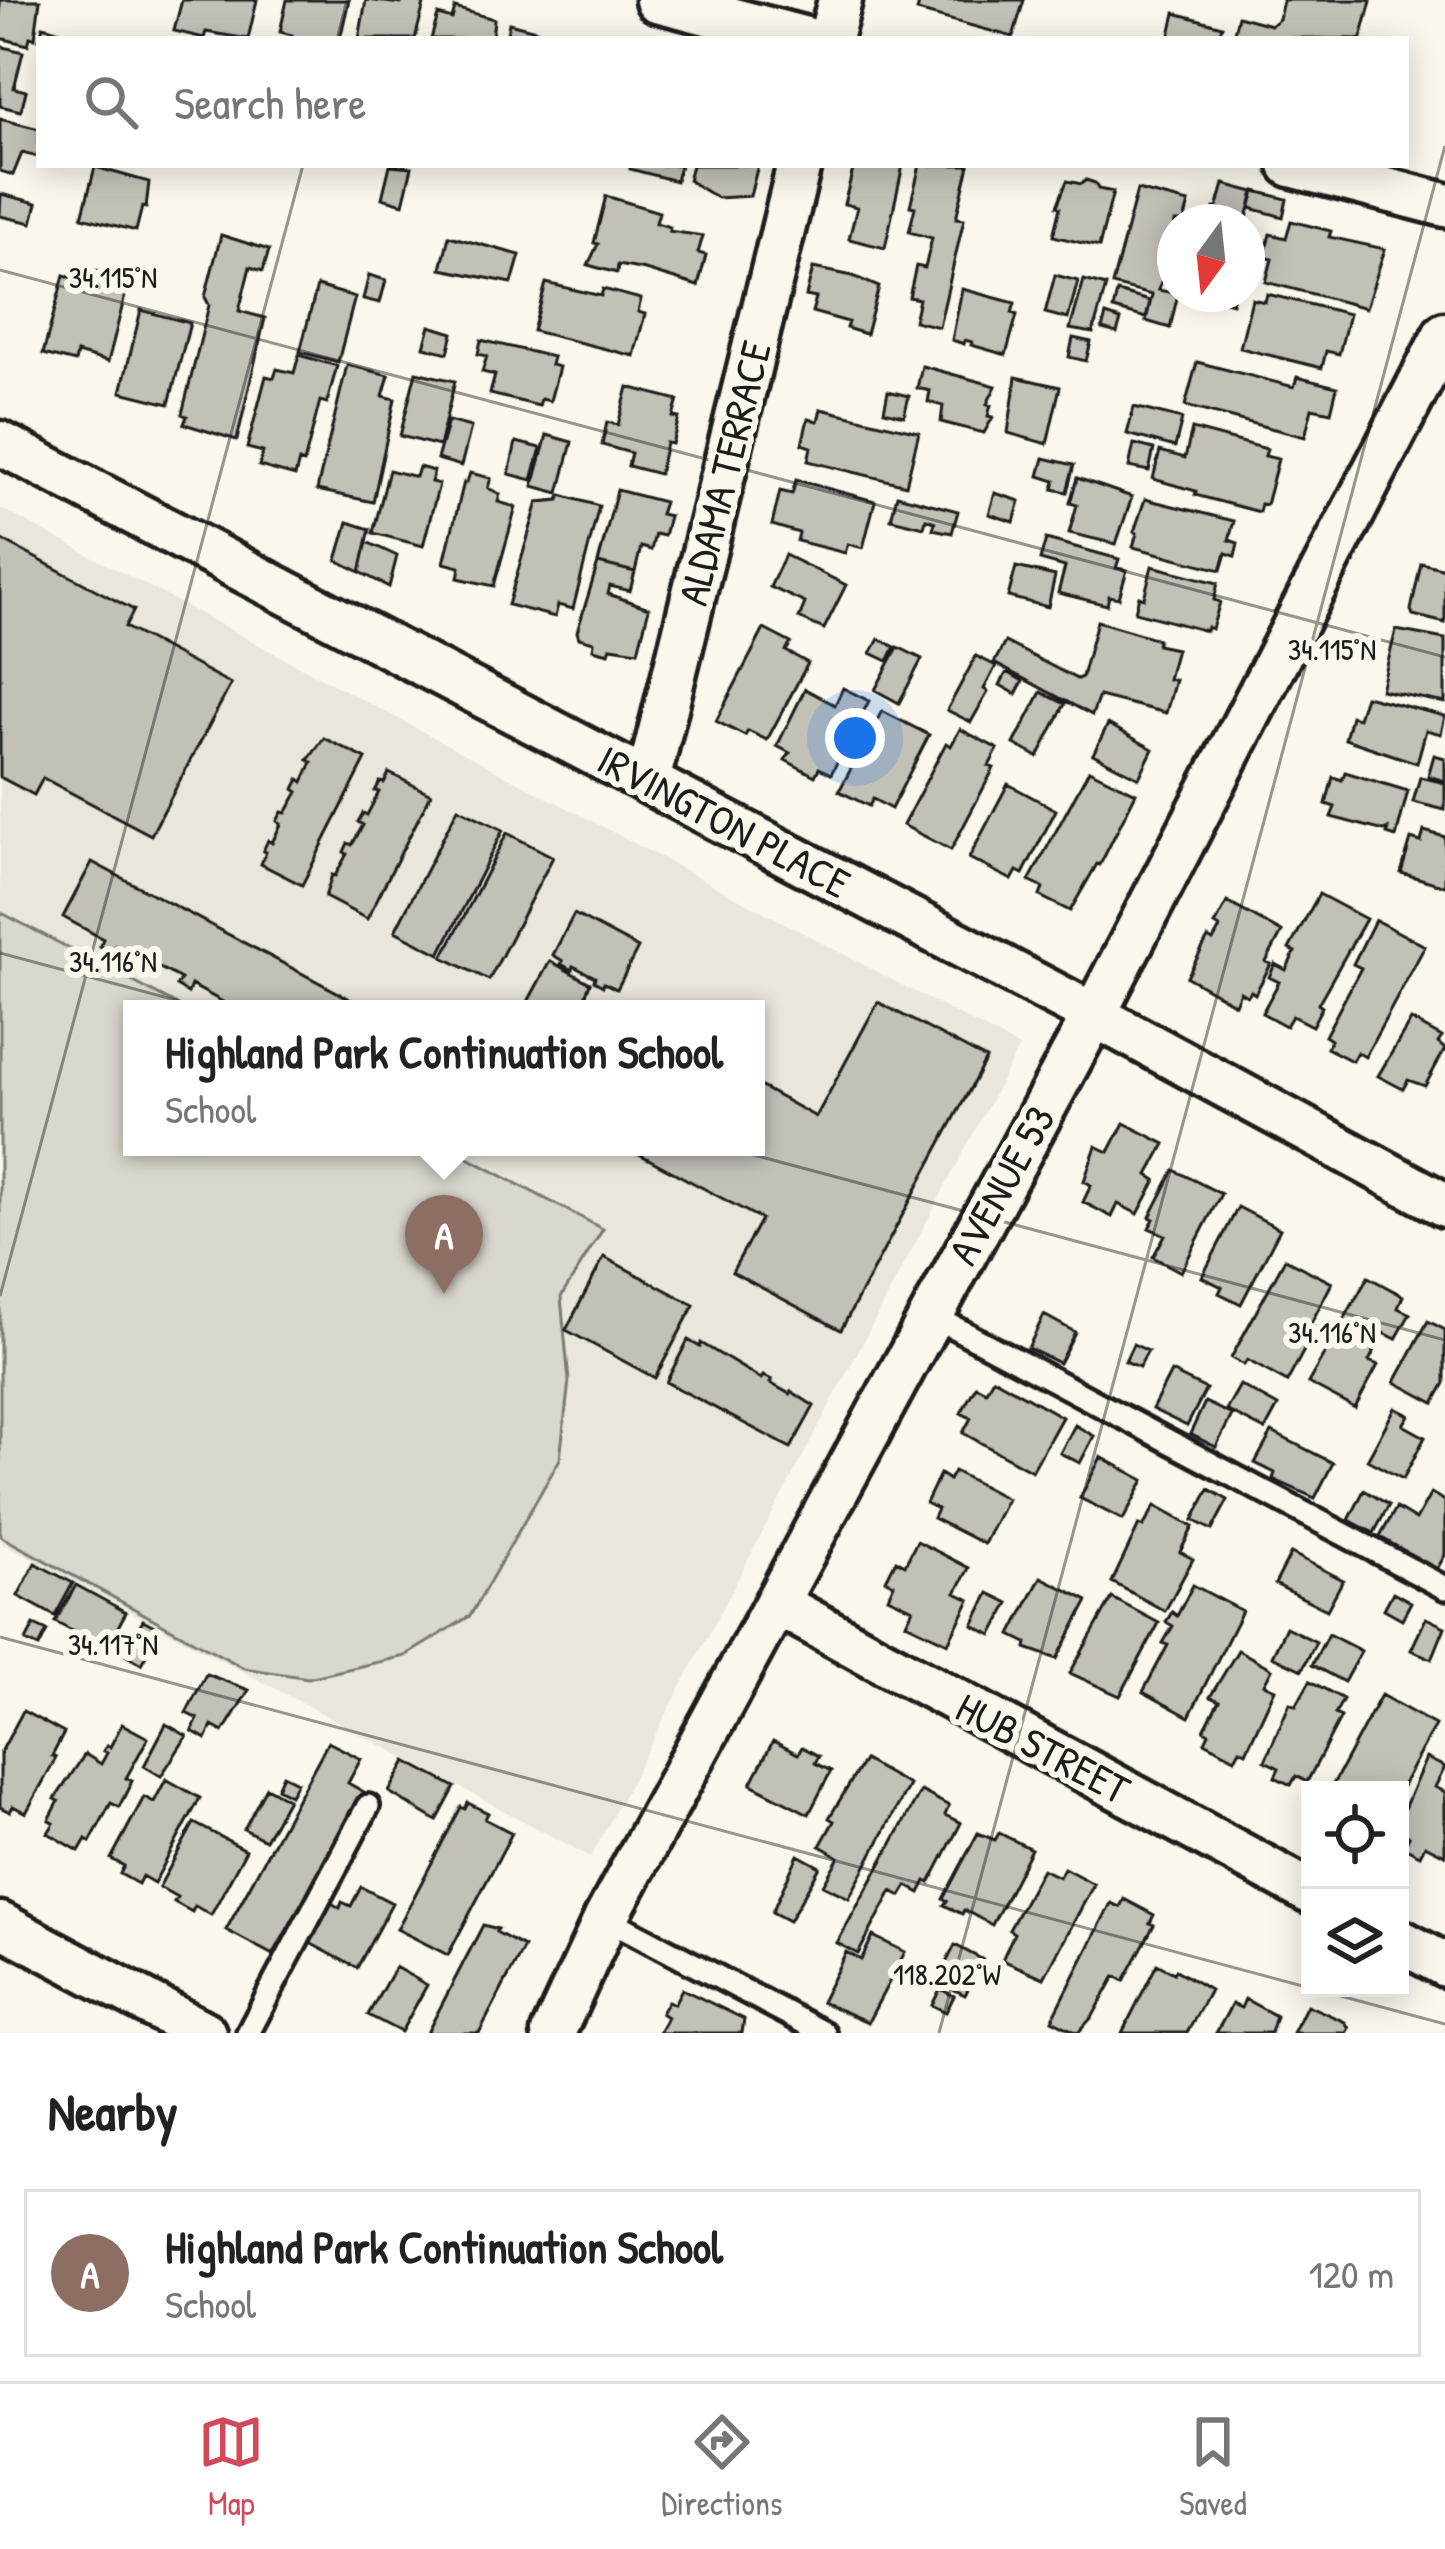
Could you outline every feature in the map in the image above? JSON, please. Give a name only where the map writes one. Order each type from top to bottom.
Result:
[{"type":"street","points":[[656,0],[794,36]]},
{"type":"street","points":[[831,36],[840,0]]},
{"type":"street","name":"ALDAMA TERRACE","points":[[648,781],[798,168]]},
{"type":"street","points":[[1303,168],[1445,205]]},
{"type":"street","name":"AVENUE 53","points":[[553,2033],[606,1918],[1094,1016],[1445,334]]},
{"type":"street","name":"IRVINGTON PLACE","points":[[0,443],[1445,1205]]},
{"type":"street","name":"HUB STREET","points":[[776,1603],[1304,1889]]},
{"type":"street","points":[[0,1924],[204,2033]]},
{"type":"street","points":[[1409,1946],[1445,1965]]},
{"type":"lane","points":[[931,1315],[1445,1588]]},
{"type":"lane","points":[[248,2033],[368,1806]]},
{"type":"lane","points":[[606,1918],[824,2033]]},
{"type":"shaded area","points":[[0,508],[1019,1047],[591,1857],[0,1542]]},
{"type":"shaded area","points":[[0,912],[168,1000],[123,1000],[123,1156],[464,1156],[603,1229],[561,1297],[569,1381],[560,1459],[470,1616],[405,1656],[308,1678],[244,1668],[0,1536]]},
{"type":"building","points":[[0,0],[40,0],[35,38],[30,37],[28,45],[0,38]]},
{"type":"building","points":[[182,0],[257,0],[249,36],[174,31]]},
{"type":"building","points":[[287,0],[349,0],[341,36],[280,32]]},
{"type":"building","points":[[366,0],[401,4],[403,0],[425,0],[416,36],[360,36]]},
{"type":"building","points":[[920,0],[1024,0],[1013,36],[917,11]]},
{"type":"building","points":[[1283,0],[1371,1],[1362,36],[1233,36],[1238,16],[1271,25],[1279,19]]},
{"type":"building","points":[[455,8],[494,19],[492,36],[432,36],[438,15],[452,19]]},
{"type":"building","points":[[1175,13],[1222,26],[1219,36],[1170,36]]},
{"type":"building","points":[[509,23],[559,36],[507,36]]},
{"type":"building","points":[[43,26],[64,32],[63,36],[40,36]]},
{"type":"building","points":[[0,46],[23,52],[14,88],[26,91],[21,111],[0,106]]},
{"type":"building","points":[[0,119],[36,128],[36,156],[22,153],[13,175],[0,171]]},
{"type":"building","points":[[95,168],[149,182],[146,208],[142,207],[136,231],[82,217]]},
{"type":"building","points":[[389,168],[412,168],[403,204],[382,198]]},
{"type":"building","points":[[630,168],[679,168],[676,181]]},
{"type":"building","points":[[691,168],[757,168],[750,196],[717,198],[688,180]]},
{"type":"building","points":[[853,168],[902,168],[885,248],[849,239],[857,207],[844,204]]},
{"type":"building","points":[[919,168],[968,168],[956,218],[964,219],[939,327],[914,321],[919,299],[909,297],[916,266],[925,268],[932,238],[909,232],[915,207],[910,206]]},
{"type":"building","points":[[1086,180],[1113,192],[1099,247],[1053,236],[1067,181],[1081,184]]},
{"type":"building","points":[[1224,184],[1254,192],[1251,204],[1218,204]]},
{"type":"building","points":[[1137,190],[1189,203],[1157,204],[1157,312],[1174,312],[1170,328],[1146,321],[1152,295],[1112,285]]},
{"type":"building","points":[[1255,191],[1287,199],[1283,217],[1265,212],[1265,204],[1251,204]]},
{"type":"building","points":[[1,194],[37,203],[32,223],[0,216]]},
{"type":"building","points":[[606,196],[659,212],[656,223],[670,227],[669,231],[703,236],[698,253],[706,255],[698,286],[645,270],[618,265],[617,273],[588,265],[598,244],[594,243]]},
{"type":"building","points":[[1291,221],[1331,231],[1329,237],[1385,249],[1366,308],[1266,282],[1272,259],[1265,257],[1270,234],[1286,238]]},
{"type":"building","points":[[221,235],[269,250],[263,271],[250,267],[239,311],[265,318],[237,440],[184,424],[187,416],[182,414]]},
{"type":"building","points":[[449,236],[520,255],[512,283],[441,269]]},
{"type":"building","points":[[73,265],[113,275],[109,288],[126,292],[108,362],[77,353],[75,362],[43,354],[64,275],[70,277]]},
{"type":"building","points":[[813,268],[879,287],[866,334],[846,328],[848,322],[812,312],[816,298],[806,296]]},
{"type":"building","points":[[369,275],[386,280],[380,303],[363,299]]},
{"type":"building","points":[[1055,275],[1078,281],[1068,319],[1045,313]]},
{"type":"building","points":[[1084,280],[1106,286],[1093,333],[1070,329]]},
{"type":"building","points":[[546,283],[601,296],[603,289],[641,299],[638,312],[645,314],[634,356],[533,331]]},
{"type":"building","points":[[317,286],[355,297],[338,362],[300,352]]},
{"type":"building","points":[[962,289],[1015,303],[1012,313],[1017,315],[1006,355],[952,340]]},
{"type":"building","points":[[1117,292],[1150,301],[1146,318],[1113,309]]},
{"type":"building","points":[[1267,294],[1349,314],[1339,354],[1326,351],[1322,368],[1240,348],[1249,312],[1265,312]]},
{"type":"building","points":[[141,310],[190,323],[169,404],[121,392]]},
{"type":"building","points":[[1106,315],[1121,320],[1117,333],[1102,329]]},
{"type":"building","points":[[430,326],[453,333],[448,353],[424,347]]},
{"type":"building","points":[[1073,338],[1091,342],[1086,361],[1069,357]]},
{"type":"building","points":[[481,340],[553,357],[551,365],[559,367],[550,401],[541,399],[539,406],[490,394],[495,375],[482,372],[487,356],[478,354]]},
{"type":"building","points":[[299,355],[337,366],[327,403],[320,401],[304,463],[299,461],[295,476],[259,466],[263,452],[247,448],[266,376],[274,378],[277,369],[294,373]]},
{"type":"building","points":[[1197,362],[1294,387],[1297,377],[1337,387],[1331,412],[1312,408],[1305,437],[1185,406]]},
{"type":"building","points":[[347,365],[389,375],[383,396],[395,399],[373,502],[317,490]]},
{"type":"building","points":[[922,366],[996,386],[987,404],[991,405],[988,416],[993,417],[984,433],[941,422],[943,406],[928,402],[930,391],[917,388]]},
{"type":"building","points":[[416,372],[455,381],[439,446],[400,436]]},
{"type":"building","points":[[1016,377],[1060,387],[1047,444],[1008,433]]},
{"type":"building","points":[[628,387],[678,400],[673,417],[679,418],[672,444],[666,443],[659,474],[628,466],[631,453],[602,445],[607,422],[618,425]]},
{"type":"building","points":[[888,391],[909,396],[904,416],[884,411]]},
{"type":"building","points":[[1134,407],[1182,419],[1175,447],[1127,434]]},
{"type":"building","points":[[821,409],[919,432],[906,485],[808,461],[811,447],[802,444],[808,419],[818,421]]},
{"type":"building","points":[[448,421],[471,427],[461,466],[437,459]]},
{"type":"building","points":[[1192,429],[1267,449],[1265,456],[1278,459],[1266,505],[1261,504],[1259,512],[1153,479],[1160,451],[1185,458]]},
{"type":"building","points":[[547,435],[572,442],[559,493],[533,486]]},
{"type":"building","points":[[516,442],[541,448],[532,480],[509,474]]},
{"type":"building","points":[[1134,444],[1154,449],[1149,471],[1129,467]]},
{"type":"building","points":[[1044,458],[1074,465],[1067,492],[1053,489],[1055,481],[1039,476]]},
{"type":"building","points":[[419,467],[434,471],[431,482],[439,484],[423,546],[373,533],[389,470],[416,477]]},
{"type":"building","points":[[470,473],[491,478],[488,488],[500,494],[498,502],[516,507],[494,586],[458,578],[460,567],[444,563]]},
{"type":"building","points":[[1077,478],[1132,497],[1116,544],[1069,533],[1077,505],[1070,503]]},
{"type":"building","points":[[796,480],[875,501],[863,548],[848,544],[845,553],[797,541],[799,533],[772,525],[780,491],[792,494]]},
{"type":"building","points":[[617,490],[664,502],[660,514],[669,516],[664,536],[655,534],[651,550],[641,547],[635,572],[598,563]]},
{"type":"building","points":[[995,493],[1020,501],[1014,522],[989,514]]},
{"type":"building","points":[[561,495],[599,506],[573,609],[558,605],[555,617],[508,605],[538,502],[559,500]]},
{"type":"building","points":[[897,495],[958,511],[952,533],[933,529],[935,522],[926,519],[924,527],[891,519]]},
{"type":"building","points":[[1145,499],[1234,521],[1229,540],[1238,543],[1235,556],[1226,553],[1221,570],[1133,547]]},
{"type":"building","points":[[348,522],[370,529],[360,572],[337,560]]},
{"type":"building","points":[[0,539],[134,610],[125,627],[231,684],[151,835],[43,778],[34,795],[0,777]]},
{"type":"building","points":[[1046,539],[1119,559],[1116,568],[1127,570],[1119,598],[1109,596],[1107,605],[1058,593],[1065,567],[1040,560]]},
{"type":"building","points":[[367,542],[397,556],[389,587],[360,572]]},
{"type":"building","points":[[785,555],[846,585],[824,629],[799,618],[805,603],[770,587]]},
{"type":"building","points":[[598,563],[635,572],[630,591],[610,586],[608,594],[649,608],[638,651],[611,647],[609,653],[579,638]]},
{"type":"building","points":[[1421,563],[1445,569],[1445,623],[1413,615],[1411,610]]},
{"type":"building","points":[[1152,566],[1218,583],[1214,600],[1220,602],[1212,629],[1135,612]]},
{"type":"building","points":[[1016,567],[1055,576],[1048,607],[1008,597]]},
{"type":"building","points":[[1097,621],[1176,649],[1168,679],[1175,680],[1166,713],[1099,696],[1092,715],[994,663],[1005,642],[1077,679],[1082,677]]},
{"type":"building","points":[[764,629],[791,643],[786,651],[808,663],[767,740],[748,731],[745,736],[716,721]]},
{"type":"building","points":[[1396,630],[1445,639],[1445,703],[1381,690]]},
{"type":"building","points":[[879,639],[895,647],[888,661],[871,653]]},
{"type":"building","points":[[898,647],[922,659],[899,703],[875,690]]},
{"type":"building","points":[[976,656],[996,666],[971,722],[947,710]]},
{"type":"building","points":[[1007,672],[1023,681],[1016,694],[1000,685]]},
{"type":"building","points":[[843,688],[869,701],[831,774],[819,768],[815,776],[785,760],[790,753],[777,746],[805,689],[835,705]]},
{"type":"building","points":[[1041,692],[1065,704],[1038,757],[1014,744]]},
{"type":"building","points":[[1365,696],[1445,716],[1441,734],[1426,730],[1417,763],[1345,739],[1351,716],[1358,718]]},
{"type":"building","points":[[882,711],[929,735],[891,809],[873,799],[869,806],[839,791]]},
{"type":"building","points":[[1108,724],[1153,749],[1139,778],[1093,754]]},
{"type":"building","points":[[960,729],[998,749],[989,766],[994,768],[951,850],[903,825],[946,743],[951,746]]},
{"type":"building","points":[[324,738],[366,759],[302,885],[261,864],[268,840],[272,843],[281,824],[277,821],[298,792],[294,789],[299,779],[303,782],[312,762],[308,760]]},
{"type":"building","points":[[1434,755],[1445,758],[1445,781],[1428,776]]},
{"type":"building","points":[[1089,770],[1136,793],[1100,865],[1070,911],[1040,896],[1043,888],[1029,881]]},
{"type":"building","points":[[1345,772],[1408,791],[1396,837],[1387,834],[1388,829],[1331,817],[1335,807],[1326,804],[1333,777],[1342,780]]},
{"type":"building","points":[[389,773],[431,794],[367,919],[325,897],[348,843],[352,845],[363,825],[358,822],[363,813],[367,815],[379,792],[375,791]]},
{"type":"building","points":[[1420,777],[1445,783],[1445,810],[1413,802]]},
{"type":"building","points":[[1008,784],[1056,810],[1023,874],[1017,871],[1012,880],[969,858]]},
{"type":"building","points":[[458,808],[503,830],[440,954],[395,931]]},
{"type":"building","points":[[1424,831],[1445,837],[1445,886],[1401,873],[1411,839],[1421,842]]},
{"type":"building","points":[[507,833],[553,857],[489,980],[443,957]]},
{"type":"building","points":[[92,862],[352,1000],[219,1000],[191,985],[188,993],[176,986],[181,979],[115,945],[112,952],[100,946],[103,939],[63,917]]},
{"type":"building","points":[[1319,894],[1366,919],[1318,1004],[1322,1007],[1312,1026],[1292,1016],[1286,1026],[1262,1013],[1279,982],[1269,977],[1275,964],[1286,970],[1295,952],[1289,949]]},
{"type":"building","points":[[1227,902],[1282,932],[1255,994],[1240,992],[1235,1004],[1187,977],[1208,938],[1213,941],[1220,928],[1215,925]]},
{"type":"building","points":[[574,914],[638,948],[617,989],[603,986],[573,966],[572,970],[553,955]]},
{"type":"building","points":[[1375,920],[1425,946],[1365,1057],[1357,1052],[1352,1061],[1327,1048],[1331,1040],[1325,1036],[1361,968],[1353,964]]},
{"type":"building","points":[[550,961],[590,983],[584,1000],[529,1000]]},
{"type":"building","points":[[878,1002],[986,1059],[841,1330],[732,1272],[761,1219],[643,1156],[765,1156],[765,1089],[816,1117]]},
{"type":"building","points":[[1411,1020],[1442,1037],[1438,1043],[1445,1049],[1425,1086],[1408,1080],[1403,1089],[1378,1076]]},
{"type":"building","points":[[1124,1123],[1165,1144],[1148,1175],[1156,1180],[1138,1214],[1118,1204],[1112,1217],[1083,1202],[1091,1185],[1084,1181],[1096,1146],[1109,1152]]},
{"type":"building","points":[[1174,1170],[1221,1194],[1181,1272],[1153,1257],[1165,1235],[1149,1228]]},
{"type":"building","points":[[1238,1207],[1280,1229],[1241,1304],[1202,1277]]},
{"type":"building","points":[[604,1257],[694,1305],[655,1378],[566,1330]]},
{"type":"building","points":[[1285,1259],[1332,1283],[1310,1325],[1316,1328],[1287,1382],[1247,1360],[1244,1365],[1231,1358]]},
{"type":"building","points":[[1368,1277],[1403,1296],[1398,1308],[1410,1314],[1396,1339],[1384,1333],[1369,1361],[1378,1365],[1355,1408],[1308,1383]]},
{"type":"building","points":[[1044,1315],[1075,1332],[1059,1363],[1028,1348]]},
{"type":"building","points":[[1428,1321],[1445,1330],[1445,1383],[1434,1403],[1395,1382]]},
{"type":"building","points":[[688,1340],[814,1406],[791,1448],[666,1382]]},
{"type":"building","points":[[1133,1344],[1148,1351],[1139,1367],[1125,1361]]},
{"type":"building","points":[[1171,1372],[1206,1389],[1187,1426],[1152,1409]]},
{"type":"building","points":[[993,1378],[1062,1417],[1032,1471],[963,1433],[971,1418],[961,1413],[976,1386],[986,1391]]},
{"type":"building","points":[[1240,1385],[1278,1406],[1265,1430],[1226,1410]]},
{"type":"building","points":[[1205,1402],[1232,1415],[1216,1447],[1190,1434]]},
{"type":"building","points":[[1395,1408],[1409,1415],[1403,1425],[1425,1437],[1403,1479],[1367,1460]]},
{"type":"building","points":[[1075,1425],[1094,1436],[1080,1463],[1060,1453]]},
{"type":"building","points":[[1272,1432],[1333,1463],[1315,1498],[1273,1479],[1275,1473],[1255,1463]]},
{"type":"building","points":[[1101,1457],[1144,1480],[1123,1520],[1080,1498]]},
{"type":"building","points":[[954,1471],[1007,1499],[984,1544],[933,1518],[937,1509],[926,1503],[940,1474],[949,1480]]},
{"type":"building","points":[[1209,1489],[1228,1500],[1212,1530],[1193,1520]]},
{"type":"building","points":[[1364,1490],[1389,1505],[1374,1533],[1349,1520]]},
{"type":"building","points":[[1431,1493],[1445,1501],[1445,1555],[1437,1569],[1380,1537],[1396,1508],[1416,1520]]},
{"type":"building","points":[[1155,1506],[1193,1527],[1180,1552],[1193,1559],[1165,1611],[1112,1582],[1139,1525],[1143,1527]]},
{"type":"building","points":[[917,1541],[969,1568],[956,1593],[970,1600],[948,1643],[906,1623],[913,1609],[888,1597],[894,1584],[886,1580],[896,1560],[905,1565]]},
{"type":"building","points":[[1291,1553],[1343,1580],[1327,1610],[1275,1584]]},
{"type":"building","points":[[35,1563],[73,1583],[55,1616],[18,1596]]},
{"type":"building","points":[[1041,1577],[1088,1601],[1057,1659],[1026,1648],[1027,1643],[1011,1635]]},
{"type":"building","points":[[76,1585],[126,1612],[106,1649],[55,1622]]},
{"type":"building","points":[[1193,1585],[1242,1611],[1189,1717],[1143,1692],[1168,1645],[1163,1643],[1173,1626],[1166,1622],[1172,1612],[1177,1616]]},
{"type":"building","points":[[1393,1592],[1411,1602],[1402,1619],[1384,1609]]},
{"type":"building","points":[[989,1593],[1009,1603],[992,1635],[973,1625]]},
{"type":"building","points":[[1112,1598],[1159,1623],[1120,1696],[1070,1673]]},
{"type":"building","points":[[1426,1618],[1445,1627],[1432,1659],[1411,1650]]},
{"type":"building","points":[[143,1620],[160,1629],[141,1664],[123,1653]]},
{"type":"building","points":[[34,1625],[47,1631],[39,1647],[26,1641]]},
{"type":"building","points":[[1286,1627],[1316,1642],[1302,1670],[1272,1656]]},
{"type":"building","points":[[1328,1634],[1361,1651],[1344,1682],[1312,1665]]},
{"type":"building","points":[[1238,1650],[1272,1669],[1264,1684],[1275,1689],[1246,1752],[1240,1749],[1235,1758],[1205,1742],[1209,1733],[1204,1730],[1219,1701],[1210,1697]]},
{"type":"building","points":[[206,1674],[249,1690],[223,1732],[212,1726],[206,1739],[192,1731],[198,1719],[186,1713]]},
{"type":"building","points":[[1310,1681],[1343,1699],[1335,1714],[1341,1717],[1308,1781],[1296,1776],[1291,1785],[1275,1777],[1279,1768],[1265,1761],[1290,1703],[1296,1706]]},
{"type":"building","points":[[1381,1695],[1435,1725],[1405,1781],[1335,1781]]},
{"type":"building","points":[[23,1711],[64,1733],[26,1813],[13,1806],[10,1812],[0,1807],[0,1754]]},
{"type":"building","points":[[122,1724],[148,1738],[126,1778],[132,1781],[119,1807],[111,1803],[90,1842],[86,1839],[79,1851],[48,1833],[59,1801],[55,1799],[85,1754],[101,1764],[107,1753],[103,1751]]},
{"type":"building","points":[[166,1724],[187,1736],[161,1776],[144,1766]]},
{"type":"building","points":[[773,1741],[798,1754],[802,1747],[819,1756],[815,1763],[831,1771],[809,1814],[751,1784]]},
{"type":"building","points":[[328,1742],[361,1759],[348,1783],[364,1792],[273,1955],[226,1930]]},
{"type":"building","points":[[1426,1758],[1445,1767],[1435,1787],[1445,1792],[1445,1855],[1425,1845],[1420,1855],[1409,1850],[1409,1797]]},
{"type":"building","points":[[864,1760],[909,1785],[849,1898],[823,1885],[839,1857],[820,1846],[834,1821],[829,1818]]},
{"type":"building","points":[[406,1761],[455,1787],[437,1821],[389,1792]]},
{"type":"building","points":[[283,1775],[297,1782],[290,1795],[277,1788]]},
{"type":"building","points":[[166,1779],[200,1798],[154,1883],[142,1876],[138,1884],[120,1874],[124,1866],[111,1859],[144,1797],[154,1802]]},
{"type":"building","points":[[266,1787],[288,1799],[265,1840],[244,1829]]},
{"type":"building","points":[[921,1791],[949,1806],[945,1815],[961,1823],[930,1883],[926,1881],[920,1893],[907,1886],[901,1896],[892,1891],[858,1954],[837,1943]]},
{"type":"building","points":[[468,1803],[488,1813],[485,1819],[512,1833],[448,1955],[397,1929],[461,1807],[465,1809]]},
{"type":"building","points":[[194,1823],[246,1850],[211,1915],[195,1906],[192,1912],[159,1887]]},
{"type":"building","points":[[978,1833],[995,1840],[999,1833],[1031,1849],[992,1925],[944,1905],[947,1901],[943,1899]]},
{"type":"building","points":[[798,1855],[820,1867],[789,1921],[772,1912]]},
{"type":"building","points":[[1064,1868],[1094,1884],[1044,1978],[1002,1960],[1014,1933],[1009,1930],[1042,1869],[1059,1877]]},
{"type":"building","points":[[361,1887],[392,1903],[357,1968],[306,1941],[328,1901],[340,1908],[342,1902],[351,1906]]},
{"type":"building","points":[[1124,1899],[1154,1915],[1150,1923],[1154,1925],[1124,1981],[1115,1976],[1078,2033],[1052,2020],[1111,1903],[1120,1907]]},
{"type":"building","points":[[483,1925],[524,1947],[479,2033],[427,2033]]},
{"type":"building","points":[[873,1936],[905,1952],[868,2022],[821,2002],[846,1952],[861,1960]]},
{"type":"building","points":[[955,1945],[983,1960],[965,1995],[937,1981]]},
{"type":"building","points":[[1157,1964],[1210,1990],[1187,2033],[1122,2033]]},
{"type":"building","points":[[395,1967],[427,1985],[401,2032],[368,2015]]},
{"type":"building","points":[[682,1989],[744,2019],[742,2033],[659,2033],[667,2017],[661,2013],[668,2001],[674,2004]]},
{"type":"building","points":[[940,1989],[954,1996],[946,2012],[932,2005]]},
{"type":"building","points":[[1245,1999],[1276,2016],[1271,2033],[1216,2033],[1232,2004],[1241,2008]]},
{"type":"building","points":[[1307,2005],[1345,2022],[1346,2033],[1293,2033]]},
{"type":"place","name":"Highland Park Continuation School","points":[[444,1294]]}]
